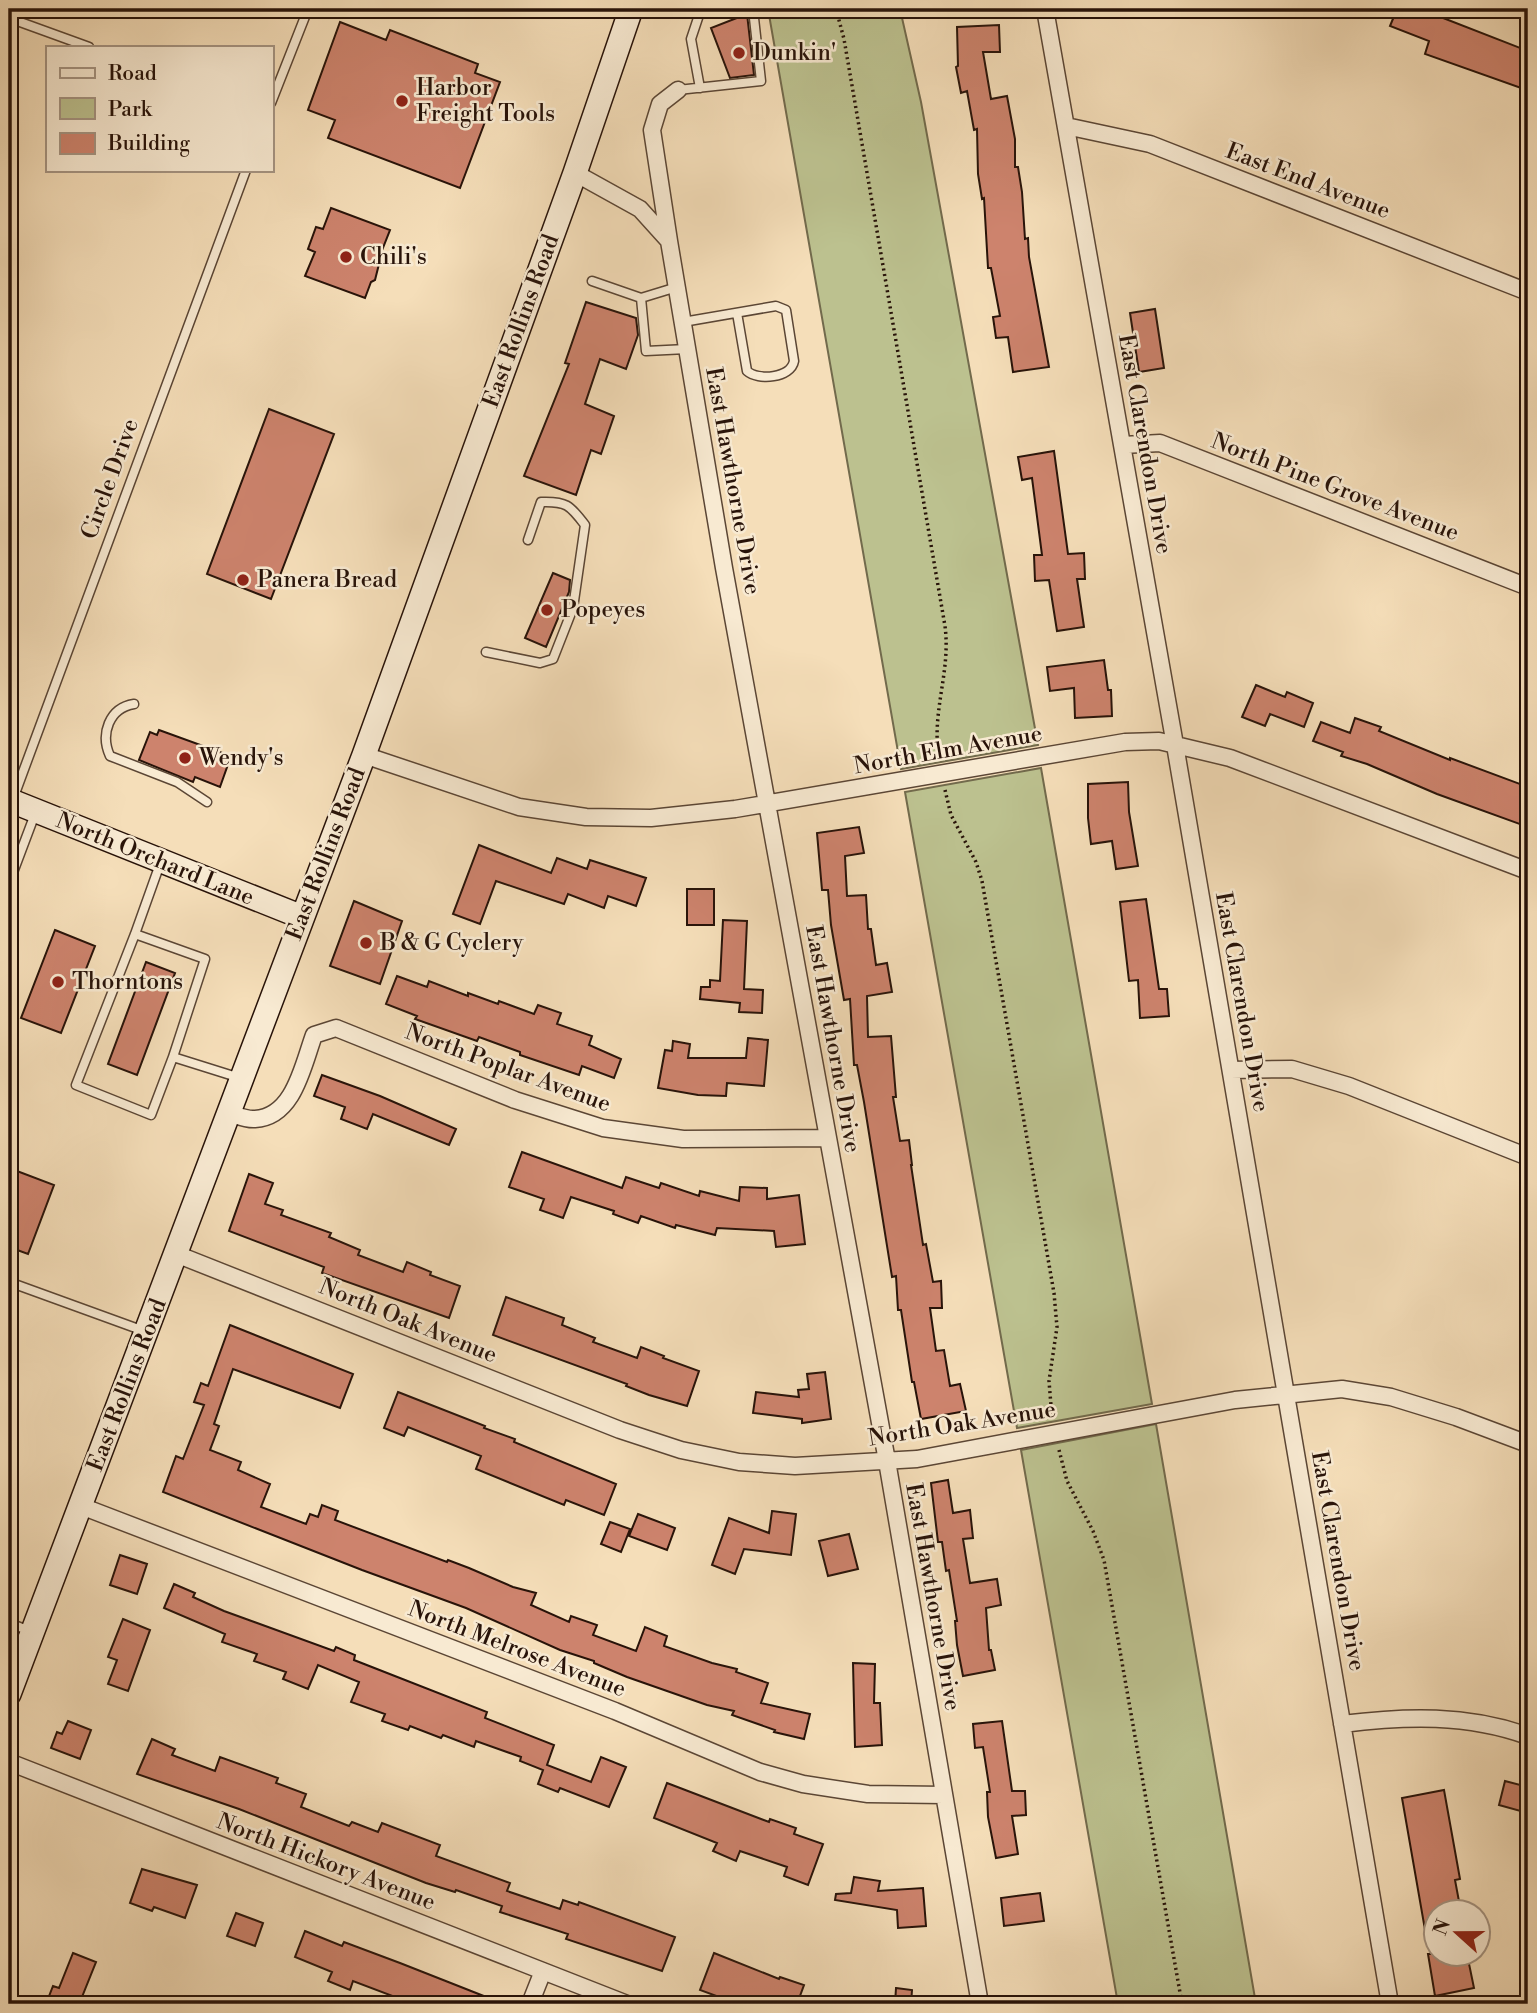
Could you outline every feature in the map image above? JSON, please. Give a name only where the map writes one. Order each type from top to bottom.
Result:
[{"type":"main road","name":"East Rollins Road","points":[[9,1694],[364,755],[575,173],[631,9]]},
{"type":"main road","name":"North Orchard Lane","points":[[10,801],[302,917]]},
{"type":"street","name":"East Clarendon Drive","points":[[1045,9],[1175,745],[1390,2004]]},
{"type":"street","name":"East Hawthorne Drive","points":[[678,90],[660,104],[652,130],[669,241],[767,804],[887,1461],[980,2004]]},
{"type":"street","name":"East End Avenue","points":[[1066,126],[1150,144],[1528,292]]},
{"type":"street","points":[[575,173],[640,209],[669,241]]},
{"type":"street","name":"North Pine Grove Avenue","points":[[1123,445],[1160,443],[1528,587]]},
{"type":"street","name":"North Elm Avenue","points":[[364,755],[519,807],[586,817],[651,818],[767,804],[1125,742],[1159,741],[1230,758],[1528,871]]},
{"type":"street","name":"North Poplar Avenue","points":[[229,1113],[254,1120],[274,1114],[289,1100],[314,1035],[336,1028],[515,1100],[603,1128],[683,1139],[828,1138]]},
{"type":"street","points":[[1231,1070],[1292,1069],[1349,1087],[1528,1157]]},
{"type":"street","name":"North Oak Avenue","points":[[176,1254],[608,1425],[681,1450],[739,1462],[795,1466],[929,1456],[1236,1400],[1342,1389],[1391,1397],[1457,1417],[1528,1444]]},
{"type":"street","name":"North Melrose Avenue","points":[[81,1506],[602,1706],[760,1772],[803,1784],[868,1794],[944,1795]]},
{"type":"street","points":[[1342,1724],[1393,1717],[1450,1718],[1509,1729],[1528,1736]]},
{"type":"street","name":"North Hickory Avenue","points":[[9,1762],[627,2004]]},
{"type":"street","points":[[530,2004],[543,1971]]},
{"type":"lane","points":[[273,98],[308,9]]},
{"type":"lane","points":[[700,88],[691,39],[701,9]]},
{"type":"lane","points":[[678,90],[761,81],[753,9]]},
{"type":"lane","points":[[9,18],[86,46]]},
{"type":"lane","name":"Circle Drive","points":[[10,801],[245,172]]},
{"type":"lane","points":[[592,281],[641,299],[677,287]]},
{"type":"lane","points":[[641,299],[646,351],[687,349]]},
{"type":"lane","points":[[682,322],[776,306],[786,310],[794,362],[789,372],[757,377],[747,371],[737,313]]},
{"type":"lane","points":[[486,652],[540,663],[553,659],[573,608],[584,525],[572,508],[558,501],[541,502],[528,540]]},
{"type":"lane","points":[[134,704],[124,706],[104,733],[105,746],[110,756],[177,782],[207,802]]},
{"type":"lane","points":[[9,883],[36,811]]},
{"type":"lane","points":[[135,934],[205,959],[151,1115],[76,1085],[135,934],[160,861]]},
{"type":"lane","points":[[173,1057],[241,1079]]},
{"type":"lane","points":[[9,1282],[146,1332]]},
{"type":"lane","points":[[9,1623],[33,1633]]},
{"type":"path","points":[[836,9],[844,39],[945,626],[947,656],[935,727],[940,766]]},
{"type":"path","points":[[943,784],[951,815],[973,854],[982,881],[1052,1279],[1057,1328],[1049,1381],[1053,1423]]},
{"type":"path","points":[[1057,1444],[1069,1486],[1093,1531],[1104,1560],[1182,2004]]},
{"type":"green space","points":[[768,9],[900,9],[921,102],[1038,745],[901,769]]},
{"type":"green space","points":[[1041,768],[1152,1404],[1017,1428],[905,792]]},
{"type":"green space","points":[[1156,1424],[1256,2004],[1118,2004],[1021,1450]]},
{"type":"building","points":[[1397,9],[1414,9],[1438,16],[1528,51],[1528,68],[1521,88],[1425,54],[1429,41],[1390,26]]},
{"type":"building","name":"Dunkin'","points":[[747,14],[754,75],[730,78],[711,28]]},
{"type":"building","name":"Harbor Freight Tools","points":[[340,22],[386,40],[390,30],[478,64],[475,73],[500,82],[460,188],[328,138],[335,120],[308,110]]},
{"type":"building","points":[[999,25],[1000,52],[983,52],[991,99],[1007,96],[1015,139],[1015,167],[1018,167],[1022,192],[1025,239],[1028,238],[1049,367],[1013,372],[1008,337],[996,338],[993,317],[1000,316],[991,268],[988,268],[984,198],[982,199],[978,174],[977,129],[974,130],[967,91],[961,93],[956,67],[957,27]]},
{"type":"building","name":"Chili's","points":[[331,208],[390,230],[377,263],[379,264],[375,280],[371,282],[365,298],[305,276],[315,252],[308,249],[316,227],[323,229]]},
{"type":"building","points":[[586,302],[636,318],[638,335],[626,369],[600,359],[585,404],[614,416],[601,454],[591,450],[576,495],[524,476],[569,364],[565,363]]},
{"type":"building","points":[[1155,309],[1164,368],[1139,372],[1130,313]]},
{"type":"building","points":[[269,409],[334,434],[271,599],[207,574]]},
{"type":"building","points":[[1054,451],[1068,554],[1084,553],[1085,579],[1077,579],[1084,627],[1057,631],[1049,580],[1035,581],[1034,555],[1042,555],[1032,478],[1022,480],[1018,457]]},
{"type":"building","name":"Popeyes","points":[[553,573],[570,580],[569,592],[546,647],[525,638]]},
{"type":"building","points":[[1104,660],[1108,690],[1111,690],[1112,716],[1075,718],[1074,688],[1050,691],[1047,667]]},
{"type":"building","points":[[1256,685],[1285,697],[1287,692],[1313,703],[1304,727],[1270,714],[1265,726],[1242,717]]},
{"type":"building","points":[[1355,718],[1381,727],[1379,731],[1450,760],[1528,787],[1528,827],[1341,756],[1343,752],[1313,741],[1321,722],[1350,733]]},
{"type":"building","name":"Wendy's","points":[[159,730],[231,756],[220,787],[195,777],[193,782],[139,760],[150,732],[157,735]]},
{"type":"building","points":[[1128,782],[1129,812],[1138,866],[1116,869],[1112,841],[1091,844],[1088,784]]},
{"type":"building","points":[[859,827],[864,853],[845,856],[847,896],[866,895],[868,929],[871,929],[876,965],[887,963],[892,992],[867,996],[868,1037],[891,1036],[896,1097],[893,1097],[900,1141],[909,1140],[923,1245],[926,1244],[933,1282],[941,1281],[942,1308],[930,1308],[936,1351],[944,1350],[950,1386],[960,1384],[966,1411],[921,1419],[912,1382],[901,1310],[898,1310],[896,1276],[892,1277],[857,1065],[854,1065],[850,999],[844,1000],[828,890],[822,890],[817,833]]},
{"type":"building","points":[[479,845],[551,873],[557,858],[587,869],[590,860],[646,878],[636,906],[608,896],[604,908],[568,894],[564,904],[496,881],[480,924],[453,914]]},
{"type":"building","points":[[687,889],[714,889],[714,925],[687,925]]},
{"type":"building","points":[[1146,899],[1159,989],[1167,989],[1169,1016],[1140,1018],[1138,980],[1129,981],[1120,902]]},
{"type":"building","name":"B & G Cyclery","points":[[354,901],[402,921],[380,984],[330,966]]},
{"type":"building","points":[[723,920],[747,921],[744,989],[763,990],[762,1013],[739,1012],[740,1003],[700,999],[701,987],[710,987],[710,980],[720,981]]},
{"type":"building","name":"Thorntons","points":[[55,930],[95,946],[61,1033],[21,1018]]},
{"type":"building","name":"Thorntons","points":[[146,962],[175,973],[137,1075],[108,1064]]},
{"type":"building","points":[[397,976],[427,987],[429,981],[468,996],[468,993],[498,1004],[499,1001],[534,1014],[538,1005],[561,1013],[557,1024],[592,1036],[589,1045],[621,1059],[614,1078],[582,1066],[579,1075],[520,1055],[520,1052],[479,1037],[477,1041],[415,1019],[417,1016],[386,1004]]},
{"type":"building","points":[[748,1038],[768,1040],[764,1086],[727,1083],[726,1096],[698,1095],[658,1088],[665,1050],[672,1051],[673,1041],[690,1044],[688,1058],[746,1058]]},
{"type":"building","points":[[322,1075],[380,1096],[456,1129],[449,1145],[373,1114],[367,1129],[341,1119],[345,1107],[314,1096]]},
{"type":"building","points":[[522,1152],[622,1188],[626,1177],[659,1188],[661,1183],[699,1196],[700,1191],[739,1201],[740,1187],[767,1188],[767,1199],[799,1195],[805,1244],[776,1247],[774,1231],[717,1228],[715,1235],[676,1225],[675,1228],[641,1216],[638,1223],[613,1214],[614,1211],[571,1197],[563,1218],[540,1210],[544,1199],[509,1187]]},
{"type":"building","points":[[9,1168],[54,1185],[28,1254],[9,1247]]},
{"type":"building","points":[[249,1174],[273,1183],[265,1204],[283,1210],[281,1215],[331,1233],[329,1237],[360,1250],[358,1255],[403,1272],[407,1262],[431,1272],[430,1275],[460,1286],[449,1318],[322,1273],[324,1267],[229,1231]]},
{"type":"building","points":[[506,1297],[564,1318],[562,1325],[595,1338],[593,1342],[637,1358],[641,1347],[699,1371],[687,1406],[649,1395],[626,1386],[627,1384],[493,1335]]},
{"type":"building","points":[[230,1325],[353,1374],[340,1408],[233,1369],[214,1424],[219,1426],[210,1450],[241,1462],[238,1470],[270,1484],[261,1507],[306,1524],[310,1514],[318,1517],[322,1505],[338,1511],[335,1520],[447,1562],[448,1560],[513,1587],[536,1593],[531,1605],[569,1622],[571,1616],[597,1625],[593,1635],[636,1651],[645,1627],[667,1636],[664,1646],[737,1669],[736,1672],[768,1683],[761,1703],[810,1714],[804,1739],[774,1732],[775,1730],[732,1715],[734,1711],[707,1705],[627,1677],[466,1608],[163,1492],[176,1456],[183,1459],[204,1405],[194,1402],[201,1383],[208,1386]]},
{"type":"building","points":[[825,1372],[831,1419],[802,1423],[802,1419],[753,1413],[756,1392],[799,1397],[798,1390],[809,1389],[807,1374]]},
{"type":"building","points":[[398,1392],[485,1426],[484,1428],[515,1439],[514,1442],[616,1484],[604,1515],[566,1500],[564,1505],[476,1469],[481,1456],[408,1427],[404,1436],[384,1428]]},
{"type":"building","points":[[948,1480],[953,1513],[970,1510],[973,1538],[963,1539],[970,1583],[997,1579],[1001,1605],[986,1608],[989,1650],[995,1670],[963,1676],[949,1570],[946,1571],[942,1542],[938,1542],[931,1483]]},
{"type":"building","points":[[772,1511],[796,1514],[791,1555],[744,1549],[735,1574],[712,1565],[729,1518],[769,1533]]},
{"type":"building","points":[[638,1514],[675,1528],[667,1550],[629,1536]]},
{"type":"building","points":[[610,1522],[630,1529],[621,1552],[601,1544]]},
{"type":"building","points":[[849,1534],[858,1569],[828,1576],[819,1541]]},
{"type":"building","points":[[120,1555],[147,1564],[137,1594],[110,1585]]},
{"type":"building","points":[[174,1584],[195,1593],[193,1597],[224,1611],[334,1651],[336,1647],[355,1655],[354,1660],[487,1712],[485,1718],[554,1745],[547,1765],[591,1782],[601,1757],[626,1767],[609,1807],[560,1788],[558,1792],[538,1784],[543,1770],[520,1761],[521,1757],[476,1741],[474,1747],[443,1735],[441,1738],[410,1726],[408,1730],[382,1721],[385,1714],[351,1702],[359,1682],[318,1665],[308,1689],[283,1679],[286,1672],[254,1661],[257,1654],[222,1642],[225,1634],[164,1608]]},
{"type":"building","points":[[123,1619],[150,1630],[128,1691],[108,1684],[117,1660],[108,1657]]},
{"type":"building","points":[[853,1663],[875,1664],[874,1703],[880,1703],[882,1745],[855,1747]]},
{"type":"building","points":[[68,1721],[91,1730],[80,1759],[51,1748],[57,1732],[62,1734]]},
{"type":"building","points":[[1002,1721],[1012,1791],[1025,1791],[1026,1815],[1012,1816],[1018,1854],[996,1858],[988,1817],[987,1792],[990,1792],[983,1747],[975,1748],[973,1724]]},
{"type":"building","points":[[152,1739],[175,1749],[172,1755],[215,1771],[220,1757],[278,1778],[276,1783],[306,1794],[301,1807],[349,1826],[352,1822],[378,1832],[382,1823],[440,1845],[436,1856],[510,1883],[507,1891],[560,1909],[563,1900],[578,1905],[579,1902],[675,1937],[662,1971],[566,1939],[568,1934],[500,1912],[502,1906],[426,1883],[239,1809],[137,1774]]},
{"type":"building","points":[[1505,1781],[1528,1787],[1528,1813],[1499,1805]]},
{"type":"building","points":[[667,1783],[769,1822],[770,1819],[796,1828],[794,1834],[823,1844],[808,1885],[784,1876],[787,1867],[740,1851],[736,1861],[713,1851],[717,1843],[654,1818]]},
{"type":"building","points":[[1444,1790],[1460,1879],[1455,1880],[1458,1898],[1422,1898],[1422,1913],[1402,1798]]},
{"type":"building","points":[[142,1869],[197,1885],[185,1918],[154,1907],[152,1911],[130,1903]]},
{"type":"building","points":[[854,1877],[880,1881],[878,1891],[923,1888],[926,1926],[898,1928],[897,1910],[835,1900],[836,1894],[851,1893]]},
{"type":"building","points":[[1040,1893],[1044,1921],[1004,1926],[1001,1898]]},
{"type":"building","points":[[236,1913],[263,1923],[255,1946],[227,1936]]},
{"type":"building","points":[[305,1931],[342,1946],[344,1942],[400,1963],[499,2004],[407,2004],[353,1981],[350,1990],[328,1981],[332,1972],[295,1957]]},
{"type":"building","points":[[73,1953],[96,1962],[82,1997],[97,2004],[46,2004],[53,1986],[59,1988]]},
{"type":"building","points":[[714,1953],[779,1979],[780,1977],[804,1985],[797,2004],[738,2004],[700,1990]]},
{"type":"building","points":[[1430,1968],[1470,1968],[1474,1988],[1435,1996]]},
{"type":"building","points":[[896,1988],[912,1990],[911,2004],[895,2004]]},
{"type":"place","name":"Dunkin'","points":[[739,53]]},
{"type":"place","name":"Harbor Freight Tools","points":[[402,101]]},
{"type":"place","name":"Chili's","points":[[346,257]]},
{"type":"place","name":"Panera Bread","points":[[243,580]]},
{"type":"place","name":"Popeyes","points":[[547,610]]},
{"type":"place","name":"Wendy's","points":[[185,758]]},
{"type":"place","name":"B & G Cyclery","points":[[366,943]]},
{"type":"place","name":"Thorntons","points":[[58,982]]}]
